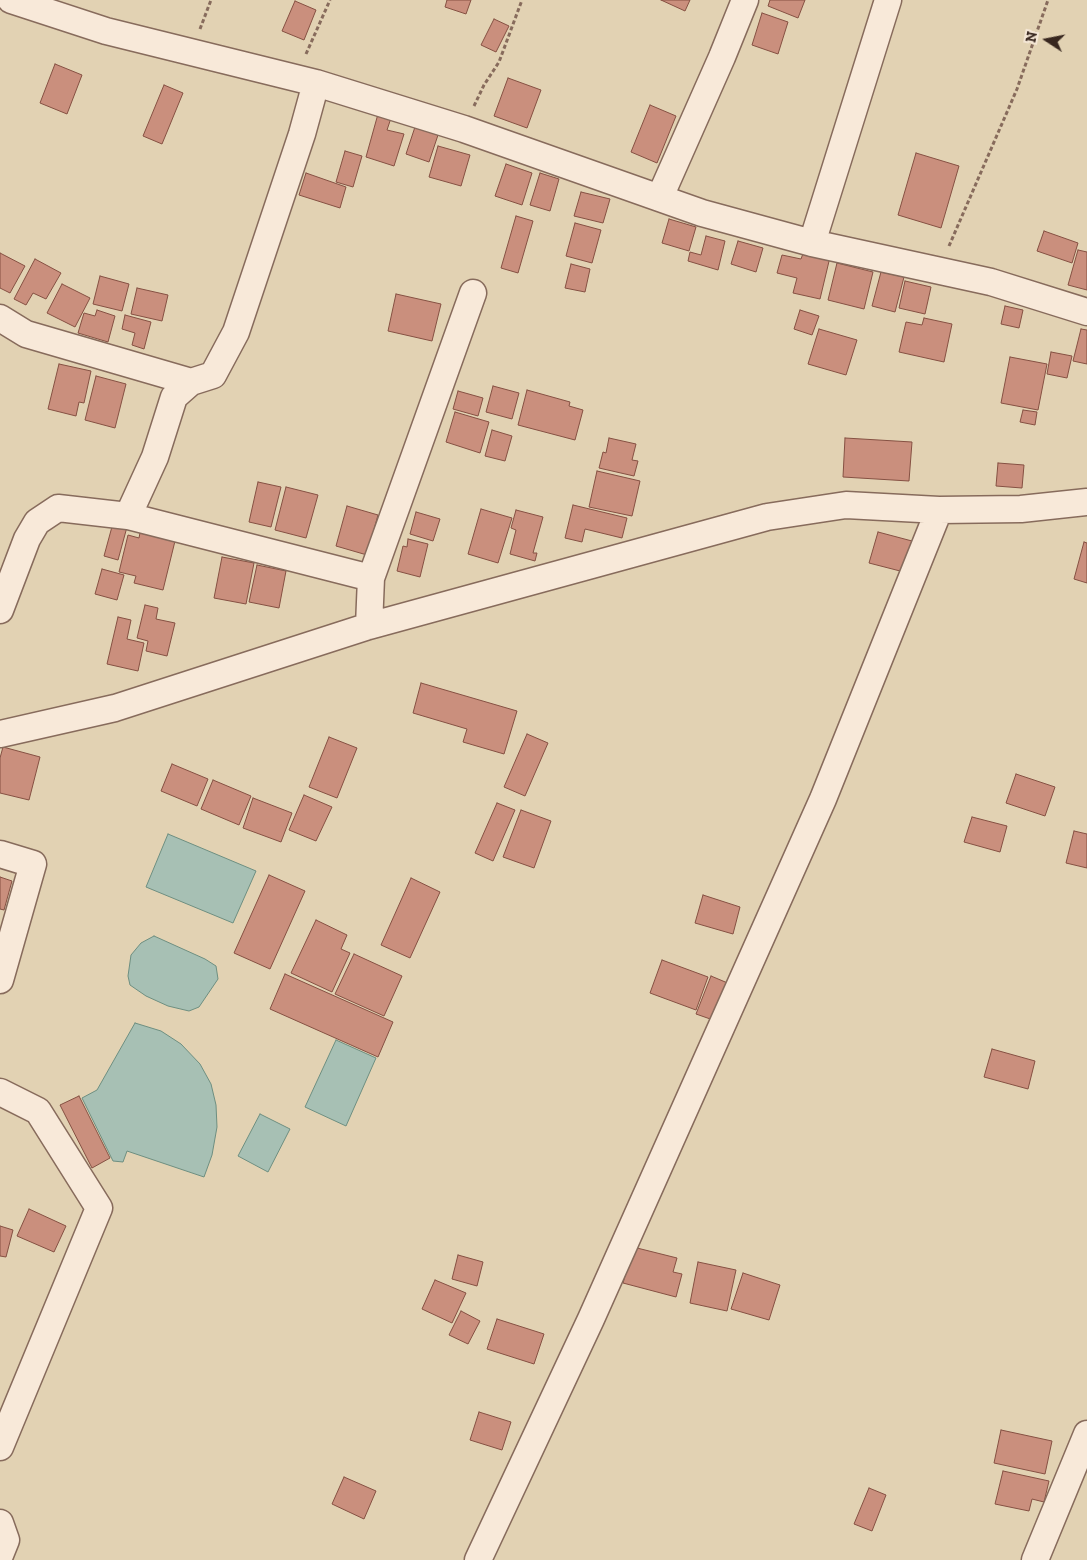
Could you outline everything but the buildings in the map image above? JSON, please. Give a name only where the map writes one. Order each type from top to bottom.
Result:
[{"type":"street","points":[[11,0],[106,31],[306,80],[464,130],[702,213],[812,243],[938,272],[992,282],[1087,312]]},
{"type":"street","points":[[660,198],[745,0]]},
{"type":"street","points":[[812,243],[888,0]]},
{"type":"street","points":[[128,516],[155,457],[174,397],[191,382],[213,375],[236,332],[302,134],[306,80]]},
{"type":"street","points":[[369,626],[371,578],[473,293]]},
{"type":"street","points":[[0,318],[26,334],[191,382]]},
{"type":"street","points":[[0,734],[115,708],[369,626],[767,517],[846,505],[939,510],[1021,508],[1087,502]]},
{"type":"street","points":[[0,610],[28,539],[37,522],[58,508],[128,516],[371,578]]},
{"type":"street","points":[[478,1560],[591,1319],[819,808],[939,510]]},
{"type":"street","points":[[0,854],[33,864],[0,980]]},
{"type":"street","points":[[0,1447],[99,1208],[38,1111],[2,1099]]},
{"type":"street","points":[[1035,1560],[1087,1434]]},
{"type":"street","points":[[0,1523],[6,1540],[0,1555]]},
{"type":"path","points":[[306,80],[330,0]]},
{"type":"path","points":[[464,130],[484,85],[499,62],[522,0]]},
{"type":"path","points":[[938,272],[1017,89],[1048,0]]},
{"type":"shaded area","points":[[0,0],[1087,0],[1087,1560],[0,1560]]},
{"type":"shaded area","points":[[168,834],[256,871],[233,923],[146,887]]},
{"type":"shaded area","points":[[154,936],[205,959],[216,966],[218,979],[199,1007],[189,1011],[168,1006],[146,996],[130,985],[128,976],[131,955],[141,943]]},
{"type":"shaded area","points":[[135,1023],[161,1031],[181,1044],[200,1064],[211,1084],[216,1105],[217,1127],[212,1155],[204,1177],[127,1151],[123,1162],[113,1161],[82,1098],[97,1090]]},
{"type":"shaded area","points":[[336,1040],[376,1058],[346,1126],[305,1107]]},
{"type":"shaded area","points":[[260,1114],[290,1129],[268,1172],[238,1156]]}]
